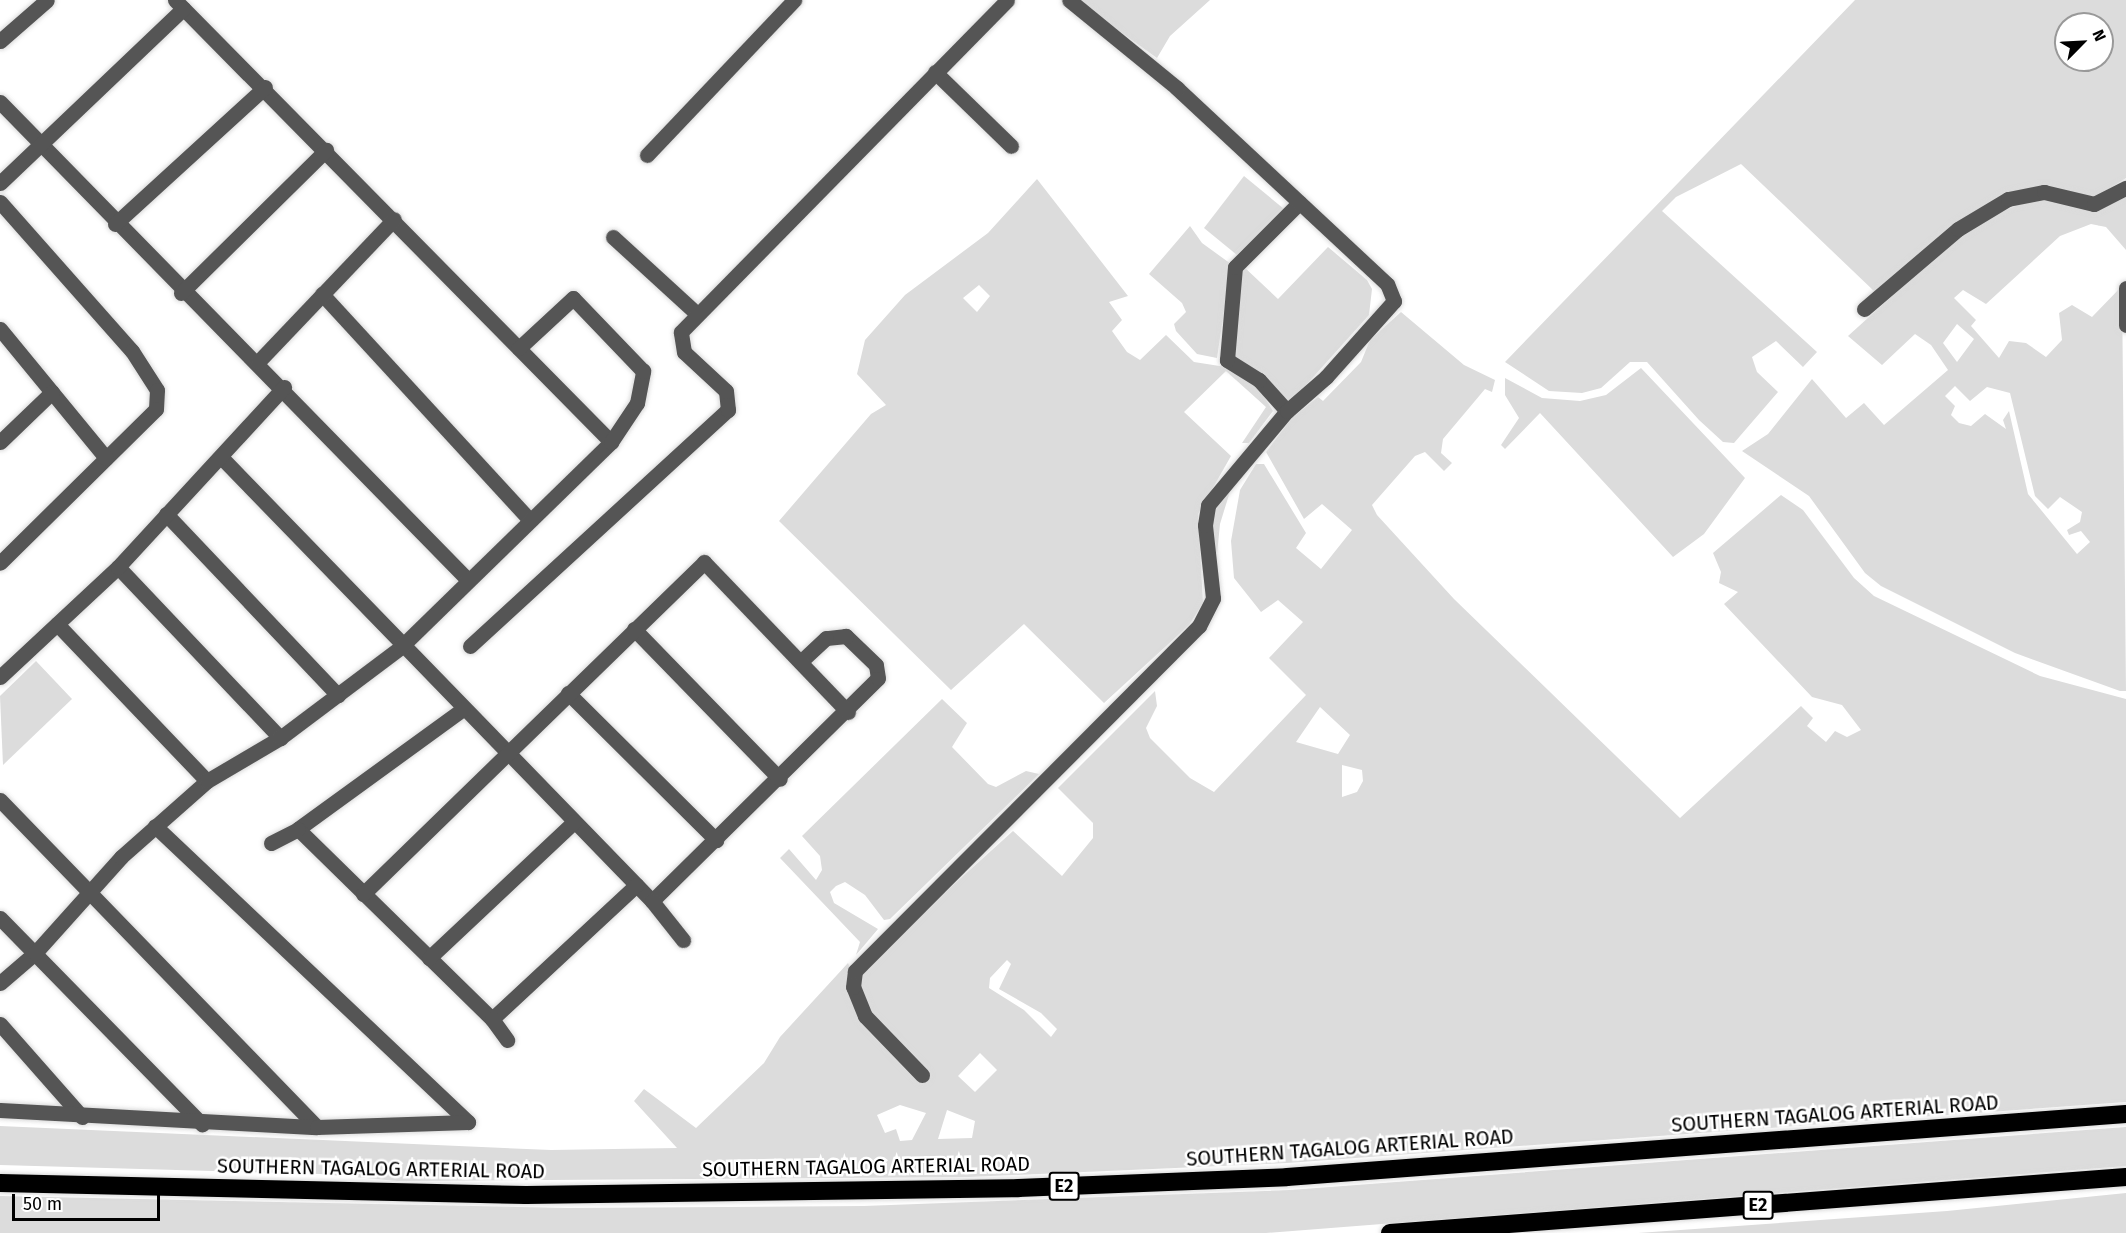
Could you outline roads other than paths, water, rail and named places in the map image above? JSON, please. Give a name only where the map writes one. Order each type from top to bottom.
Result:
[{"type":"highway","name":"SOUTHERN TAGALOG ARTERIAL ROAD","points":[[0,1183],[526,1195],[1052,1187],[1287,1177],[2126,1114]]},
{"type":"highway","name":"E2","points":[[1390,1233],[2126,1177]]},
{"type":"street","points":[[0,41],[47,0]]},
{"type":"street","points":[[647,155],[794,0]]},
{"type":"street","points":[[470,646],[728,410],[726,391],[680,343],[681,332],[1007,0]]},
{"type":"street","points":[[921,1076],[865,1016],[853,987],[855,971],[1199,626],[1213,598],[1204,525],[1208,505],[1287,411],[1326,377],[1394,301],[1387,284],[1177,88],[1069,0]]},
{"type":"street","points":[[0,183],[179,4],[265,87],[611,442]]},
{"type":"street","points":[[935,72],[1011,146]]},
{"type":"street","points":[[116,224],[265,87]]},
{"type":"street","points":[[0,102],[181,293],[284,387],[468,580]]},
{"type":"street","points":[[181,293],[326,150]]},
{"type":"street","points":[[1864,309],[1958,229],[2008,199],[2044,192],[2094,204],[2126,188]]},
{"type":"street","points":[[0,202],[132,351],[157,390],[156,409],[0,563]]},
{"type":"street","points":[[1287,411],[1259,380],[1227,360],[1235,267],[1299,203]]},
{"type":"street","points":[[258,362],[394,219]]},
{"type":"street","points":[[613,237],[697,314]]},
{"type":"street","points":[[2126,288],[2126,325]]},
{"type":"street","points":[[321,294],[531,520]]},
{"type":"street","points":[[0,983],[35,953],[87,894],[155,826],[207,782],[280,738],[401,647],[611,442],[637,403],[643,371],[573,298],[519,348]]},
{"type":"street","points":[[0,329],[106,458]]},
{"type":"street","points":[[0,677],[118,567],[284,387]]},
{"type":"street","points":[[0,442],[52,392]]},
{"type":"street","points":[[221,457],[401,647],[652,901],[683,940]]},
{"type":"street","points":[[166,514],[338,694]]},
{"type":"street","points":[[363,894],[505,752],[704,562],[848,712]]},
{"type":"street","points":[[118,567],[280,738]]},
{"type":"street","points":[[57,624],[207,782]]},
{"type":"street","points":[[634,629],[780,779]]},
{"type":"street","points":[[652,901],[873,688],[876,665],[846,636],[836,634],[800,662]]},
{"type":"street","points":[[568,693],[716,840]]},
{"type":"street","points":[[271,843],[298,829],[463,709]]},
{"type":"street","points":[[0,800],[87,894],[317,1127]]},
{"type":"street","points":[[429,958],[574,822]]},
{"type":"street","points":[[0,1110],[202,1124],[317,1127],[468,1122],[155,826]]},
{"type":"street","points":[[298,829],[492,1019],[507,1040]]},
{"type":"street","points":[[492,1019],[636,885]]},
{"type":"street","points":[[0,918],[202,1124]]},
{"type":"street","points":[[0,1024],[82,1117]]}]
